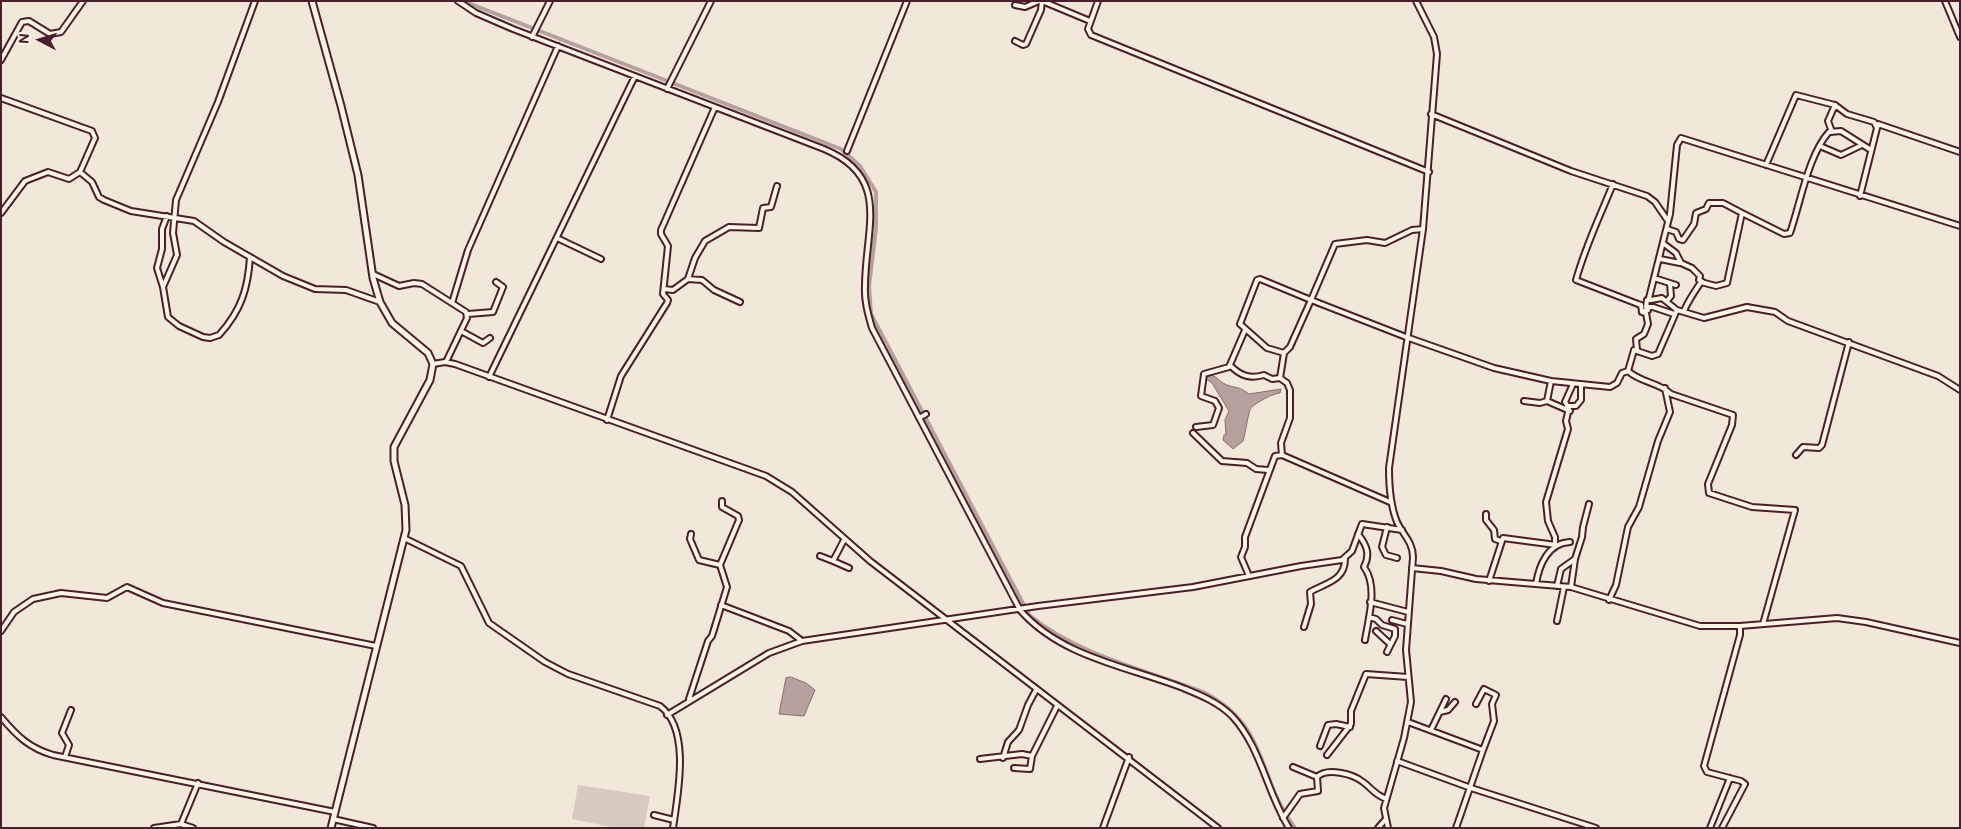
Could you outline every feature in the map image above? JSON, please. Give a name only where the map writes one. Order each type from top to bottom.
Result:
[{"type":"main road","points":[[312,1],[342,106],[358,175],[373,274],[380,302],[392,324],[428,352],[433,364],[430,380],[394,447],[394,461],[405,505],[406,530],[331,828]]},
{"type":"street","points":[[1,60],[22,22],[29,21],[50,34],[61,32],[83,1]]},
{"type":"street","points":[[163,287],[177,255],[173,234],[176,200],[218,102],[256,1]]},
{"type":"street","points":[[458,1],[481,15],[535,33],[558,46],[635,76],[670,85],[715,107],[837,154],[858,172],[866,184],[871,203],[865,285],[868,315],[876,335],[922,416],[1022,609],[1047,635],[1078,652],[1206,698],[1232,716],[1248,740],[1290,828]]},
{"type":"street","points":[[535,33],[550,1]]},
{"type":"street","points":[[670,85],[711,1]]},
{"type":"street","points":[[847,151],[907,1]]},
{"type":"street","points":[[1015,5],[1025,7],[1041,1],[1090,21]]},
{"type":"street","points":[[1014,41],[1022,46],[1026,44],[1041,10],[1041,1]]},
{"type":"street","points":[[1098,1],[1090,21],[1088,31],[1091,35],[1429,172]]},
{"type":"street","points":[[1388,828],[1385,820],[1386,799],[1408,722],[1411,702],[1406,637],[1413,547],[1402,530],[1390,502],[1389,468],[1429,172],[1437,48],[1434,37],[1416,1]]},
{"type":"street","points":[[1945,1],[1960,37]]},
{"type":"street","points":[[452,303],[468,250],[558,46]]},
{"type":"street","points":[[489,377],[635,76]]},
{"type":"street","points":[[1766,166],[1796,95],[1835,105],[1847,114],[1874,122],[1876,126],[1860,196]]},
{"type":"street","points":[[1,98],[92,131],[95,138],[80,172],[69,179],[48,172],[25,180],[1,213]]},
{"type":"street","points":[[1832,132],[1828,121],[1835,105]]},
{"type":"street","points":[[607,420],[621,376],[650,334],[667,303],[664,289],[668,246],[661,230],[715,107]]},
{"type":"street","points":[[1432,114],[1571,171],[1650,198],[1669,218]]},
{"type":"street","points":[[1876,126],[1878,124],[1884,125],[1960,152]]},
{"type":"street","points":[[1667,229],[1676,232],[1680,239],[1683,240],[1694,224],[1696,213],[1706,209],[1709,202],[1723,203],[1788,234],[1808,176],[1827,134],[1841,131],[1853,136],[1862,145],[1871,150]]},
{"type":"street","points":[[1651,300],[1649,298],[1669,218],[1677,146],[1680,138],[1727,150],[1766,166],[1808,176],[1860,196],[1960,226]]},
{"type":"street","points":[[1820,146],[1841,155],[1862,145]]},
{"type":"street","points":[[80,172],[92,182],[99,197],[104,200],[131,211],[199,223],[250,257],[283,276],[315,289],[346,290],[380,302]]},
{"type":"street","points":[[1613,184],[1590,241],[1584,251],[1576,280],[1640,305],[1642,312],[1646,313],[1648,324],[1644,334],[1636,339],[1637,350]]},
{"type":"street","points":[[664,289],[673,290],[688,279],[695,258],[705,242],[729,227],[759,228],[763,208],[771,206],[777,186]]},
{"type":"street","points":[[1660,259],[1681,263],[1692,268],[1700,276],[1699,280],[1707,285],[1723,285],[1727,283],[1742,213]]},
{"type":"street","points":[[167,216],[162,228],[162,249],[157,268],[163,287],[166,310],[172,322],[203,337],[215,338],[225,329],[243,298],[248,286],[250,257]]},
{"type":"street","points":[[1280,378],[1284,352],[1290,347],[1335,244],[1366,240],[1385,243],[1412,230],[1422,229]]},
{"type":"street","points":[[558,238],[601,259]]},
{"type":"street","points":[[1664,244],[1676,253],[1681,263]]},
{"type":"street","points":[[373,274],[399,286],[414,283],[422,284],[468,314],[493,312],[503,287],[496,282]]},
{"type":"street","points":[[1654,278],[1676,286]]},
{"type":"street","points":[[688,279],[702,280],[714,290],[740,302]]},
{"type":"street","points":[[1284,352],[1267,348],[1245,330],[1240,323],[1256,280],[1260,279],[1406,337],[1494,368],[1551,382],[1612,386],[1617,383],[1622,373],[1628,371]]},
{"type":"street","points":[[1684,311],[1686,304],[1703,282]]},
{"type":"street","points":[[1667,301],[1671,296],[1670,284]]},
{"type":"street","points":[[1642,312],[1648,310],[1646,307],[1647,300],[1660,297],[1678,310],[1704,318],[1738,308],[1775,312],[1788,321],[1938,376],[1960,390]]},
{"type":"street","points":[[1646,307],[1653,307],[1674,314]]},
{"type":"street","points":[[1637,350],[1652,356],[1658,354],[1674,314],[1678,310]]},
{"type":"street","points":[[446,362],[468,314]]},
{"type":"street","points":[[1196,428],[1213,424],[1219,408],[1215,401],[1201,396],[1204,374],[1224,369],[1230,365],[1245,330]]},
{"type":"street","points":[[461,331],[483,343],[490,338]]},
{"type":"street","points":[[1796,455],[1803,447],[1819,448],[1822,445],[1849,342]]},
{"type":"street","points":[[1628,371],[1631,356],[1634,350],[1637,350]]},
{"type":"street","points":[[433,364],[446,362],[766,476],[792,492],[844,540],[945,620],[1036,690],[1129,757],[1218,828]]},
{"type":"street","points":[[1230,365],[1236,372],[1252,378],[1264,375],[1272,379],[1280,378],[1289,385],[1290,418],[1281,443],[1282,455]]},
{"type":"street","points":[[1628,371],[1647,383],[1664,387],[1672,394],[1733,415],[1732,425],[1707,491],[1756,507],[1788,508],[1796,512],[1763,624]]},
{"type":"street","points":[[1547,401],[1551,382]]},
{"type":"street","points":[[1565,406],[1573,384]]},
{"type":"street","points":[[1565,406],[1576,406],[1581,400],[1581,385]]},
{"type":"street","points":[[1609,600],[1616,585],[1628,527],[1639,507],[1658,441],[1670,412],[1664,387]]},
{"type":"street","points":[[1524,401],[1540,403],[1547,401],[1570,411]]},
{"type":"street","points":[[1565,406],[1570,411]]},
{"type":"street","points":[[1556,545],[1548,520],[1546,502],[1568,429],[1566,421],[1570,411]]},
{"type":"street","points":[[1192,433],[1222,461],[1247,463],[1256,469],[1268,470]]},
{"type":"street","points":[[1249,576],[1241,557],[1245,547],[1245,537],[1274,457],[1282,455],[1390,502]]},
{"type":"street","points":[[688,701],[708,641],[712,636],[727,584],[720,565],[739,520],[738,516],[722,508],[722,501]]},
{"type":"street","points":[[1571,587],[1575,558],[1582,537],[1589,504]]},
{"type":"street","points":[[1486,514],[1486,520],[1494,530],[1495,539],[1501,541]]},
{"type":"street","points":[[1304,626],[1311,604],[1310,592],[1329,584],[1338,577],[1344,568],[1345,559],[1352,551],[1361,526],[1364,524],[1387,526],[1402,530]]},
{"type":"street","points":[[1387,526],[1382,547],[1386,555],[1397,558]]},
{"type":"street","points":[[691,534],[690,539],[699,560],[720,565]]},
{"type":"street","points":[[1358,534],[1367,548],[1364,567],[1370,578],[1369,617],[1365,640]]},
{"type":"street","points":[[1489,581],[1501,541],[1505,537],[1556,545],[1570,542]]},
{"type":"street","points":[[404,538],[462,566],[468,575],[485,619],[523,648],[568,674],[660,706],[672,717],[681,769],[673,828]]},
{"type":"street","points":[[833,561],[844,540]]},
{"type":"street","points":[[1536,584],[1545,556],[1556,545]]},
{"type":"street","points":[[820,556],[849,568]]},
{"type":"street","points":[[1557,586],[1561,569],[1575,558]]},
{"type":"street","points":[[667,714],[769,653],[802,641],[1022,609],[1193,587],[1345,559]]},
{"type":"street","points":[[1412,568],[1489,581],[1571,587],[1700,626],[1742,626],[1837,618],[1852,619],[1960,643]]},
{"type":"street","points":[[1,631],[14,612],[33,599],[61,592],[111,598],[121,589],[127,587],[164,603],[376,646]]},
{"type":"street","points":[[1557,621],[1564,587]]},
{"type":"street","points":[[1370,602],[1408,612]]},
{"type":"street","points":[[721,605],[789,631],[802,641]]},
{"type":"street","points":[[1369,617],[1376,619],[1382,625],[1394,628],[1395,636],[1387,652]]},
{"type":"street","points":[[1392,620],[1407,624]]},
{"type":"street","points":[[1722,828],[1744,787],[1744,782],[1707,772],[1704,766],[1742,626]]},
{"type":"street","points":[[1376,631],[1390,644]]},
{"type":"street","points":[[1395,636],[1406,637]]},
{"type":"street","points":[[1327,755],[1350,727],[1351,711],[1366,674],[1408,677]]},
{"type":"street","points":[[1456,828],[1494,721],[1492,704],[1496,695],[1484,689],[1476,704]]},
{"type":"street","points":[[1003,758],[1008,742],[1019,730],[1036,690]]},
{"type":"street","points":[[1431,730],[1446,699]]},
{"type":"street","points":[[1440,712],[1448,710],[1455,702]]},
{"type":"street","points":[[1014,768],[1030,770],[1032,756],[1059,707]]},
{"type":"street","points":[[65,757],[69,745],[62,733],[71,710]]},
{"type":"street","points":[[1,717],[25,743],[37,750],[335,812]]},
{"type":"street","points":[[1408,722],[1483,750]]},
{"type":"street","points":[[1320,746],[1328,725],[1336,724],[1350,727]]},
{"type":"street","points":[[980,760],[1003,758],[1018,754],[1032,756]]},
{"type":"street","points":[[1103,828],[1129,757]]},
{"type":"street","points":[[1397,761],[1471,788],[1596,828]]},
{"type":"street","points":[[1293,767],[1317,777],[1328,772],[1344,775],[1363,782],[1373,794],[1386,799]]},
{"type":"street","points":[[1284,817],[1300,794],[1318,790],[1317,777]]},
{"type":"street","points":[[1710,828],[1730,778]]},
{"type":"street","points":[[181,824],[198,784]]},
{"type":"street","points":[[654,815],[674,820]]},
{"type":"street","points":[[333,819],[373,828]]},
{"type":"street","points":[[1378,828],[1385,820]]},
{"type":"street","points":[[154,828],[181,824],[193,828]]},
{"type":"shaded area","points":[[1206,374],[1249,394],[1281,389],[1280,393],[1264,399],[1250,410],[1243,441],[1233,449],[1223,440],[1224,435],[1226,435],[1225,420],[1229,411],[1212,383],[1205,378]]},
{"type":"shaded area","points":[[791,677],[806,683],[815,690],[804,716],[779,714],[786,678]]},
{"type":"shaded area","points":[[578,785],[650,796],[644,828],[616,828],[572,819]]},
{"type":"waterway","points":[[463,1],[841,149],[860,166],[876,192],[876,228],[869,286],[871,314],[1029,615],[1048,629],[1090,651],[1135,669],[1203,692],[1225,706],[1240,720],[1251,737],[1283,809],[1295,828]]}]
